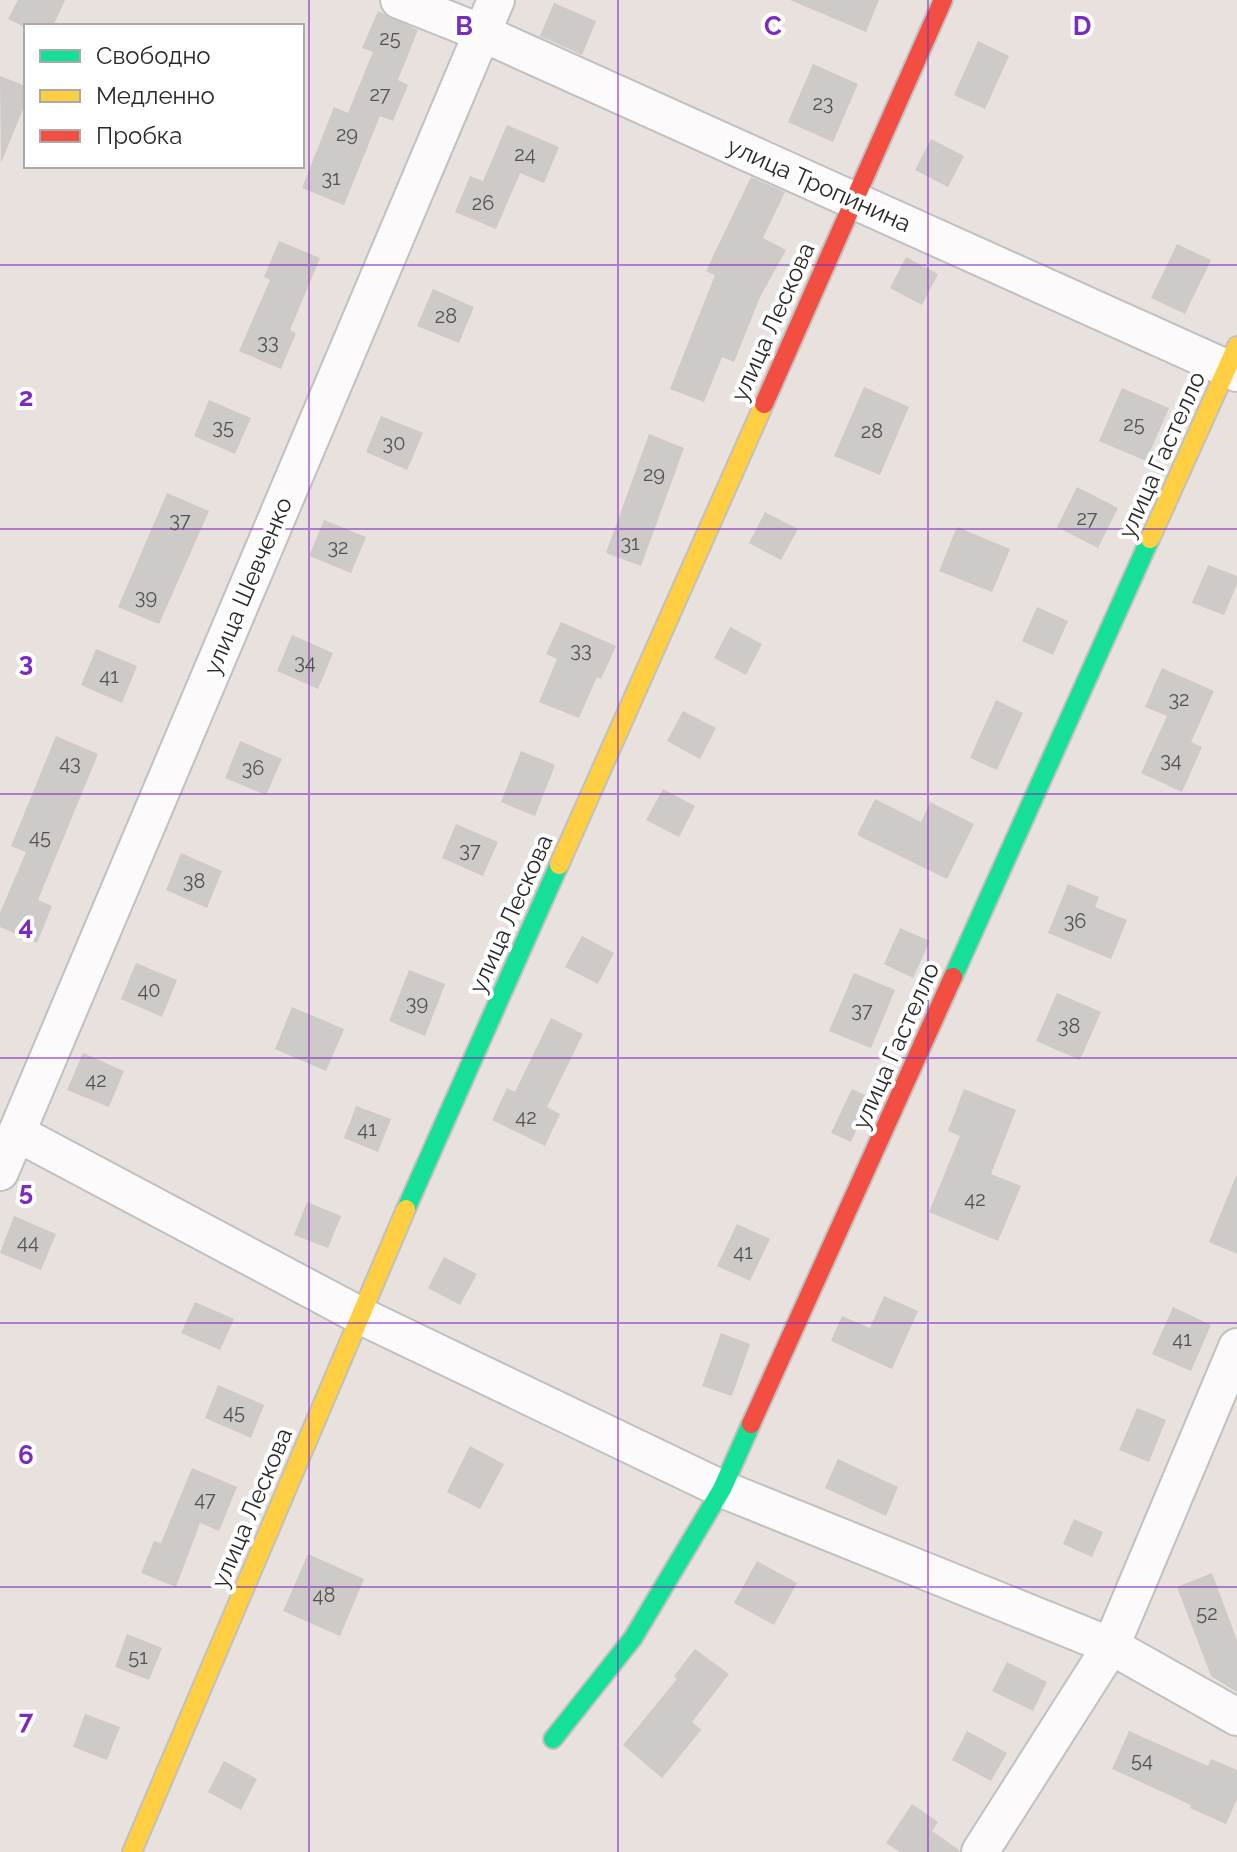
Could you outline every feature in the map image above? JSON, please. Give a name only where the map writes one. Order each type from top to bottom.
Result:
[{"type":"street","name":"улица Тропинина","points":[[399,0],[482,33],[853,200],[1234,363]]},
{"type":"street","name":"улица Шевченко","points":[[0,1172],[496,0]]},
{"type":"street","name":"улица Лескова","points":[[132,1852],[359,1315],[943,0]]},
{"type":"street","name":"улица Гастелло","points":[[553,1739],[633,1638],[722,1489],[1234,363]]},
{"type":"street","points":[[17,1133],[359,1315],[722,1489],[1111,1646],[1237,1717]]},
{"type":"street","points":[[980,1852],[1111,1646],[1237,1347]]},
{"type":"building","points":[[18,0],[65,0],[54,24],[22,26],[8,19]]},
{"type":"building","points":[[790,0],[879,0],[866,32]]},
{"type":"building","points":[[554,3],[596,21],[582,55],[540,36]]},
{"type":"building","points":[[378,11],[418,30],[398,80],[408,85],[393,121],[380,116],[344,205],[302,188],[334,107],[348,113],[373,52],[362,48]]},
{"type":"building","points":[[978,41],[1009,56],[985,109],[954,95]]},
{"type":"building","points":[[813,64],[858,84],[833,142],[788,122]]},
{"type":"building","points":[[0,76],[24,85],[24,107],[1,163]]},
{"type":"building","points":[[507,125],[559,147],[544,183],[520,173],[496,229],[455,212],[470,176],[483,181]]},
{"type":"building","points":[[931,139],[964,156],[948,187],[915,170]]},
{"type":"building","points":[[751,177],[785,192],[763,238],[786,250],[760,297],[734,362],[722,357],[704,402],[670,389],[715,275],[706,271]]},
{"type":"building","points":[[279,241],[320,258],[290,330],[296,333],[281,369],[239,351],[270,280],[264,277]]},
{"type":"building","points":[[1177,244],[1211,260],[1185,314],[1151,298]]},
{"type":"building","points":[[906,257],[938,274],[922,305],[890,288]]},
{"type":"building","points":[[433,289],[474,307],[459,343],[417,326]]},
{"type":"building","points":[[864,387],[909,407],[880,475],[834,456]]},
{"type":"building","points":[[1122,388],[1169,408],[1146,461],[1099,441]]},
{"type":"building","points":[[209,400],[251,418],[235,454],[194,436]]},
{"type":"building","points":[[381,416],[423,433],[407,470],[366,452]]},
{"type":"building","points":[[649,434],[684,448],[641,566],[606,553]]},
{"type":"building","points":[[1077,487],[1118,508],[1098,548],[1057,527]]},
{"type":"building","points":[[167,493],[209,511],[159,624],[118,607]]},
{"type":"building","points":[[765,512],[798,529],[781,560],[749,543]]},
{"type":"building","points":[[324,520],[366,537],[351,573],[309,556]]},
{"type":"building","points":[[957,527],[1010,549],[992,592],[939,571]]},
{"type":"building","points":[[1208,565],[1237,576],[1237,584],[1224,615],[1192,603]]},
{"type":"building","points":[[1037,607],[1068,621],[1053,655],[1022,641]]},
{"type":"building","points":[[561,622],[616,646],[601,679],[597,677],[579,718],[539,702],[557,659],[546,654]]},
{"type":"building","points":[[730,627],[762,644],[746,675],[714,658]]},
{"type":"building","points":[[292,635],[333,653],[318,689],[277,671]]},
{"type":"building","points":[[96,649],[137,666],[122,703],[81,685]]},
{"type":"building","points":[[1162,668],[1214,691],[1191,742],[1202,747],[1182,792],[1141,773],[1167,716],[1145,707]]},
{"type":"building","points":[[996,700],[1023,713],[997,770],[970,758]]},
{"type":"building","points":[[683,711],[716,728],[700,759],[667,741]]},
{"type":"building","points":[[56,736],[98,754],[38,900],[52,906],[37,943],[0,927],[0,913],[26,852],[11,846]]},
{"type":"building","points":[[240,741],[282,759],[266,795],[225,778]]},
{"type":"building","points":[[521,751],[555,765],[535,816],[501,802]]},
{"type":"building","points":[[663,789],[695,806],[679,837],[646,820]]},
{"type":"building","points":[[875,799],[921,822],[930,802],[974,824],[947,879],[857,835]]},
{"type":"building","points":[[456,824],[498,842],[483,876],[442,858]]},
{"type":"building","points":[[181,853],[222,871],[207,908],[166,890]]},
{"type":"building","points":[[1068,884],[1099,897],[1095,907],[1127,920],[1111,959],[1048,933]]},
{"type":"building","points":[[900,928],[930,941],[913,978],[884,964]]},
{"type":"building","points":[[582,936],[614,953],[598,984],[565,967]]},
{"type":"building","points":[[136,963],[177,980],[162,1017],[121,999]]},
{"type":"building","points":[[409,970],[445,984],[425,1036],[389,1021]]},
{"type":"building","points":[[854,973],[895,990],[871,1048],[829,1031]]},
{"type":"building","points":[[1057,993],[1101,1012],[1080,1060],[1036,1041]]},
{"type":"building","points":[[292,1007],[344,1029],[326,1071],[275,1049]]},
{"type":"building","points":[[551,1018],[583,1034],[547,1107],[560,1114],[545,1146],[492,1120],[507,1088],[515,1092]]},
{"type":"building","points":[[83,1053],[124,1071],[109,1107],[67,1090]]},
{"type":"building","points":[[852,1089],[871,1098],[851,1142],[831,1133]]},
{"type":"building","points":[[964,1089],[1016,1110],[991,1174],[1021,1186],[998,1241],[929,1212],[960,1136],[948,1131]]},
{"type":"building","points":[[356,1106],[391,1119],[378,1152],[344,1138]]},
{"type":"building","points":[[1237,1176],[1237,1254],[1209,1242]]},
{"type":"building","points":[[307,1202],[341,1216],[328,1248],[294,1235]]},
{"type":"building","points":[[14,1216],[56,1234],[41,1270],[0,1253]]},
{"type":"building","points":[[737,1224],[770,1239],[750,1281],[717,1266]]},
{"type":"building","points":[[444,1257],[477,1274],[460,1305],[428,1288]]},
{"type":"building","points":[[884,1296],[918,1311],[892,1369],[831,1341],[842,1316],[870,1328]]},
{"type":"building","points":[[195,1302],[234,1319],[220,1350],[181,1333]]},
{"type":"building","points":[[1173,1307],[1211,1325],[1191,1371],[1152,1354]]},
{"type":"building","points":[[721,1333],[750,1344],[732,1396],[702,1386]]},
{"type":"building","points":[[218,1385],[264,1405],[251,1438],[205,1418]]},
{"type":"building","points":[[1137,1408],[1166,1420],[1149,1462],[1119,1450]]},
{"type":"building","points":[[470,1446],[504,1464],[480,1509],[447,1492]]},
{"type":"building","points":[[838,1459],[898,1487],[886,1516],[825,1488]]},
{"type":"building","points":[[192,1468],[237,1487],[219,1531],[200,1523],[176,1587],[141,1573],[154,1541],[161,1543]]},
{"type":"building","points":[[1074,1519],[1103,1532],[1092,1557],[1063,1544]]},
{"type":"building","points":[[308,1554],[364,1579],[340,1636],[283,1611]]},
{"type":"building","points":[[757,1561],[797,1583],[774,1625],[734,1603]]},
{"type":"building","points":[[1212,1573],[1237,1640],[1237,1692],[1211,1676],[1177,1587]]},
{"type":"building","points":[[127,1634],[162,1648],[149,1680],[115,1667]]},
{"type":"building","points":[[695,1649],[729,1674],[692,1722],[701,1730],[662,1778],[623,1745],[677,1679],[674,1676]]},
{"type":"building","points":[[1007,1662],[1047,1682],[1033,1711],[992,1691]]},
{"type":"building","points":[[85,1714],[120,1727],[107,1760],[73,1747]]},
{"type":"building","points":[[967,1731],[1007,1753],[991,1781],[952,1760]]},
{"type":"building","points":[[1129,1731],[1208,1766],[1211,1759],[1237,1770],[1237,1799],[1226,1824],[1112,1769]]},
{"type":"building","points":[[224,1761],[257,1779],[241,1810],[208,1792]]},
{"type":"building","points":[[912,1804],[938,1822],[932,1831],[959,1852],[900,1852],[886,1843]]},
{"type":"traffic: fast","points":[[953,977],[1150,539]]},
{"type":"traffic: fast","points":[[406,1209],[559,865]]},
{"type":"traffic: fast","points":[[553,1739],[633,1638],[722,1489],[751,1424]]},
{"type":"traffic: slow","points":[[1150,539],[1237,346]]},
{"type":"traffic: slow","points":[[559,865],[764,404]]},
{"type":"traffic: slow","points":[[132,1852],[406,1209]]},
{"type":"traffic: jam","points":[[764,404],[943,0]]},
{"type":"traffic: jam","points":[[751,1424],[953,977]]}]
